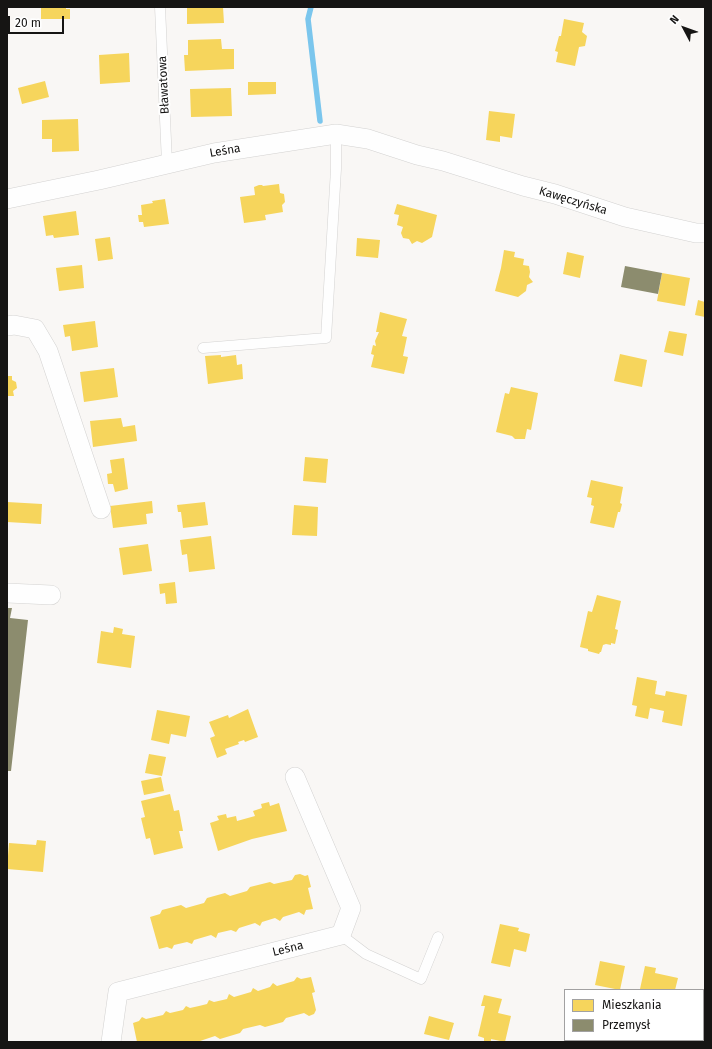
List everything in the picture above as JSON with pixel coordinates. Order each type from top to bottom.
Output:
[{"type":"street","name":"Leśna","points":[[7,199],[100,180],[214,153],[336,134],[368,139],[417,155],[444,161]]},
{"type":"street","name":"Kawęczyńska","points":[[444,161],[625,217],[696,233],[705,233]]},
{"type":"street","points":[[7,326],[14,325],[35,329],[48,351],[101,509]]},
{"type":"street","points":[[7,593],[51,595]]},
{"type":"street","points":[[295,777],[351,908],[341,935]]},
{"type":"street","name":"Leśna","points":[[111,1042],[118,992],[341,935]]},
{"type":"lane","name":"Bławatowa","points":[[160,7],[167,164]]},
{"type":"lane","points":[[203,348],[326,338],[336,169],[336,134]]},
{"type":"lane","points":[[341,935],[366,954],[421,980],[438,937]]},
{"type":"building: Mieszkania","points":[[41,7],[66,7],[66,9],[70,9],[70,19],[41,19]]},
{"type":"building: Mieszkania","points":[[187,7],[223,7],[224,23],[187,24]]},
{"type":"building: Mieszkania","points":[[564,19],[584,23],[582,32],[587,36],[585,46],[579,47],[575,66],[556,62],[558,52],[555,51],[559,36],[561,36]]},
{"type":"building: Mieszkania","points":[[221,39],[222,49],[234,49],[234,69],[185,71],[184,55],[188,55],[188,40]]},
{"type":"building: Mieszkania","points":[[129,53],[130,82],[100,84],[99,55]]},
{"type":"building: Mieszkania","points":[[45,81],[49,97],[22,104],[18,88]]},
{"type":"building: Mieszkania","points":[[248,82],[276,82],[276,94],[248,95]]},
{"type":"building: Mieszkania","points":[[231,88],[232,116],[191,117],[190,89]]},
{"type":"building: Mieszkania","points":[[489,111],[515,114],[512,138],[500,136],[500,142],[486,140]]},
{"type":"building: Mieszkania","points":[[78,119],[79,151],[52,152],[52,139],[42,139],[42,120]]},
{"type":"building: Mieszkania","points":[[279,184],[280,193],[284,194],[285,202],[282,205],[283,212],[265,215],[266,220],[244,223],[240,197],[255,195],[254,187],[259,185]]},
{"type":"building: Mieszkania","points":[[165,199],[169,224],[144,227],[143,222],[139,222],[138,215],[142,215],[141,205],[153,203],[152,201]]},
{"type":"building: Mieszkania","points":[[397,204],[437,215],[432,237],[422,243],[417,241],[412,244],[409,239],[403,238],[401,233],[403,227],[397,225],[399,215],[394,214]]},
{"type":"building: Mieszkania","points":[[76,211],[79,235],[54,238],[53,235],[46,236],[43,216]]},
{"type":"building: Mieszkania","points":[[110,237],[113,259],[98,261],[95,239]]},
{"type":"building: Mieszkania","points":[[357,238],[380,240],[378,258],[356,256]]},
{"type":"building: Mieszkania","points":[[504,250],[515,252],[514,257],[524,259],[523,265],[529,266],[529,277],[533,282],[527,285],[526,291],[518,297],[495,291]]},
{"type":"building: Mieszkania","points":[[567,252],[584,256],[580,278],[563,274]]},
{"type":"building: Mieszkania","points":[[82,265],[84,288],[59,291],[56,268]]},
{"type":"building: Mieszkania","points":[[662,273],[690,278],[685,306],[657,301]]},
{"type":"building: Mieszkania","points":[[698,300],[705,302],[705,317],[695,315]]},
{"type":"building: Mieszkania","points":[[380,312],[407,319],[402,336],[407,337],[403,356],[408,357],[404,374],[371,367],[374,355],[371,354],[373,345],[376,346],[375,341],[379,332],[376,332]]},
{"type":"building: Mieszkania","points":[[95,321],[98,347],[72,351],[70,336],[65,337],[63,325]]},
{"type":"building: Mieszkania","points":[[669,331],[687,334],[683,356],[664,352]]},
{"type":"building: Mieszkania","points":[[620,354],[647,360],[642,387],[614,381]]},
{"type":"building: Mieszkania","points":[[221,355],[221,357],[236,355],[237,365],[242,364],[243,379],[208,384],[205,356]]},
{"type":"building: Mieszkania","points":[[114,368],[118,397],[84,402],[80,372]]},
{"type":"building: Mieszkania","points":[[7,376],[12,376],[12,380],[16,382],[17,388],[13,391],[14,396],[7,396]]},
{"type":"building: Mieszkania","points":[[511,387],[538,393],[531,430],[527,429],[525,439],[515,439],[512,436],[496,432],[505,393],[509,394]]},
{"type":"building: Mieszkania","points":[[121,418],[123,427],[135,425],[137,441],[93,447],[90,421]]},
{"type":"building: Mieszkania","points":[[305,457],[328,459],[326,483],[303,481]]},
{"type":"building: Mieszkania","points":[[124,458],[128,489],[115,492],[113,484],[108,484],[107,474],[112,473],[110,460]]},
{"type":"building: Mieszkania","points":[[591,480],[623,487],[620,503],[622,504],[620,512],[618,512],[614,528],[590,523],[594,506],[591,505],[592,498],[587,497]]},
{"type":"building: Mieszkania","points":[[152,501],[153,513],[146,514],[147,524],[113,528],[110,506]]},
{"type":"building: Mieszkania","points":[[7,502],[42,504],[41,524],[7,522]]},
{"type":"building: Mieszkania","points":[[205,502],[208,525],[183,528],[181,512],[178,512],[177,505]]},
{"type":"building: Mieszkania","points":[[294,505],[318,507],[317,536],[292,535]]},
{"type":"building: Mieszkania","points":[[211,536],[215,569],[189,572],[187,554],[182,555],[180,540]]},
{"type":"building: Mieszkania","points":[[148,544],[152,571],[123,575],[119,548]]},
{"type":"building: Mieszkania","points":[[175,582],[177,603],[166,604],[165,593],[160,594],[159,584]]},
{"type":"building: Mieszkania","points":[[597,595],[621,601],[615,629],[618,630],[615,644],[611,643],[611,645],[603,645],[599,654],[580,647],[588,611],[592,612]]},
{"type":"building: Mieszkania","points":[[114,627],[123,629],[122,634],[135,636],[131,668],[97,663],[101,631],[113,633]]},
{"type":"building: Mieszkania","points":[[637,677],[657,681],[655,694],[665,696],[666,691],[687,695],[682,726],[662,722],[664,711],[650,708],[648,719],[635,716],[637,706],[632,705]]},
{"type":"building: Mieszkania","points":[[248,709],[258,737],[245,742],[244,740],[238,742],[239,744],[225,749],[227,754],[217,758],[210,738],[215,736],[209,722],[228,715],[229,718]]},
{"type":"building: Mieszkania","points":[[157,710],[190,716],[186,737],[171,734],[169,744],[151,740]]},
{"type":"building: Mieszkania","points":[[149,754],[166,757],[162,776],[145,773]]},
{"type":"building: Mieszkania","points":[[161,777],[164,791],[144,795],[141,781]]},
{"type":"building: Mieszkania","points":[[170,794],[174,811],[179,810],[183,831],[179,831],[183,848],[154,855],[150,838],[146,839],[141,818],[145,817],[141,801]]},
{"type":"building: Mieszkania","points":[[269,802],[270,806],[279,803],[287,831],[252,839],[218,851],[210,823],[219,820],[217,816],[226,814],[227,818],[236,816],[237,821],[255,816],[253,811],[262,808],[261,804]]},
{"type":"building: Mieszkania","points":[[37,840],[46,841],[43,872],[7,869],[9,843],[36,845]]},
{"type":"building: Mieszkania","points":[[300,874],[305,876],[308,875],[311,887],[308,888],[313,909],[306,910],[304,915],[299,912],[283,917],[280,921],[275,918],[262,922],[260,926],[255,923],[239,928],[236,932],[231,930],[218,933],[216,938],[211,935],[194,940],[192,944],[187,942],[174,945],[172,949],[167,947],[159,949],[150,917],[160,914],[162,910],[181,905],[186,908],[204,903],[207,898],[225,893],[230,896],[247,891],[250,887],[270,882],[274,884],[292,880],[295,875]]},
{"type":"building: Mieszkania","points":[[500,924],[519,928],[518,931],[530,934],[526,952],[514,949],[510,967],[491,963]]},
{"type":"building: Mieszkania","points":[[600,961],[625,966],[620,989],[595,985]]},
{"type":"building: Mieszkania","points":[[645,966],[656,968],[655,973],[678,978],[675,989],[640,989]]},
{"type":"building: Mieszkania","points":[[297,977],[301,979],[311,977],[315,992],[312,993],[316,1010],[314,1014],[309,1016],[304,1013],[286,1018],[283,1022],[265,1027],[260,1025],[243,1029],[240,1033],[220,1039],[215,1036],[197,1042],[137,1042],[133,1023],[139,1021],[142,1017],[146,1019],[163,1015],[166,1011],[170,1013],[183,1010],[186,1006],[190,1008],[207,1004],[209,1000],[214,1002],[227,999],[229,994],[234,997],[251,992],[253,988],[258,991],[270,987],[273,983],[277,986],[294,981]]},
{"type":"building: Mieszkania","points":[[484,995],[502,999],[498,1013],[511,1016],[505,1042],[491,1039],[491,1042],[488,1042],[484,1041],[484,1038],[478,1036],[485,1006],[481,1006]]},
{"type":"building: Mieszkania","points":[[429,1016],[454,1023],[449,1040],[424,1034]]},
{"type":"building: Mieszkania","points":[[638,1041],[670,1041],[670,1042]]},
{"type":"building: Przemysł","points":[[625,266],[662,273],[658,294],[621,287]]},
{"type":"building: Przemysł","points":[[7,608],[12,608],[10,618],[28,620],[11,771],[7,771]]},
{"type":"waterway","points":[[311,7],[308,19],[320,121]]}]
